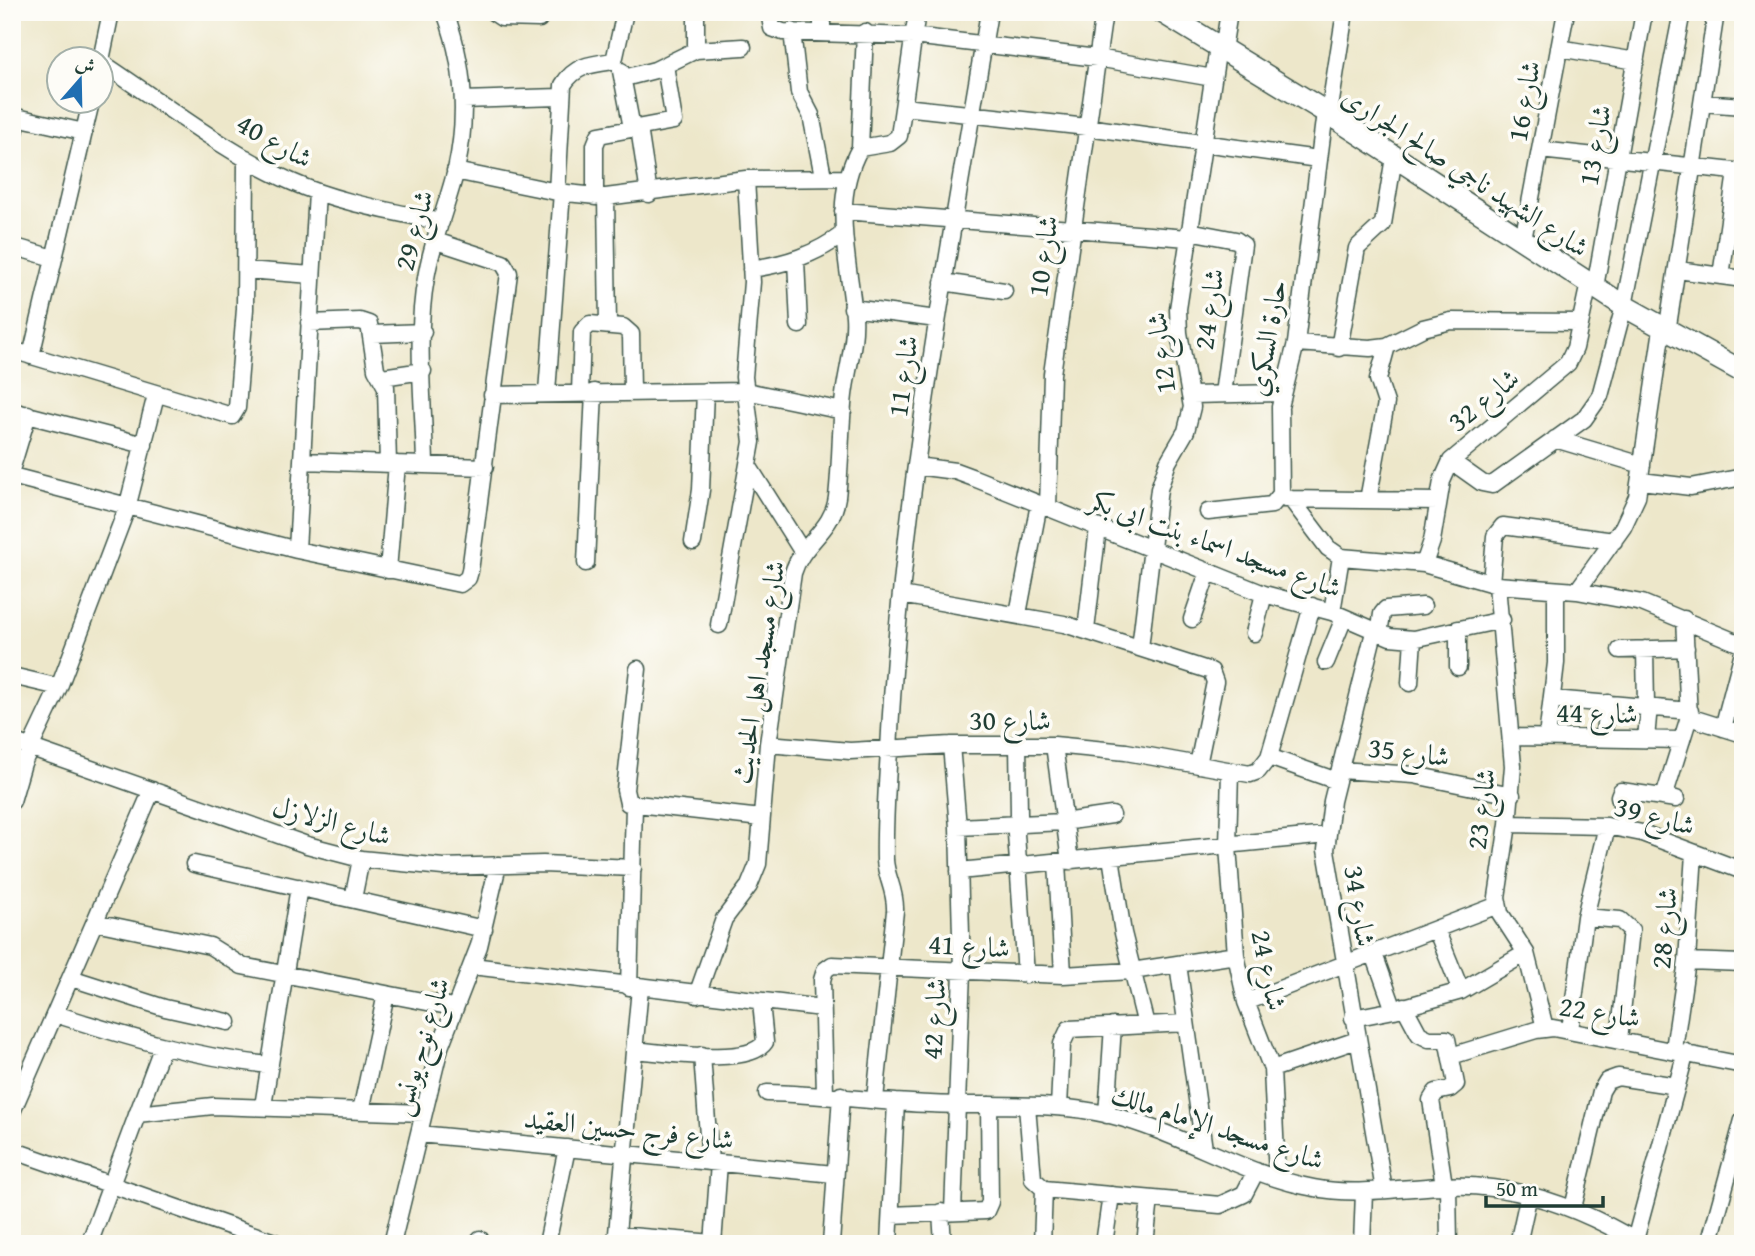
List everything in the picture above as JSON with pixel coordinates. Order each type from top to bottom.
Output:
[{"type":"street","points":[[104,46],[111,12]]},
{"type":"street","name":"شارع 29","points":[[425,465],[423,332],[426,279],[456,170],[463,100],[458,56],[445,12]]},
{"type":"street","points":[[493,12],[502,18],[539,19]]},
{"type":"street","points":[[625,12],[614,61],[624,78],[649,194]]},
{"type":"street","points":[[696,12],[696,50]]},
{"type":"street","points":[[769,12],[772,28],[792,31],[913,36],[1097,58],[1213,78]]},
{"type":"street","points":[[822,12],[822,32]]},
{"type":"street","points":[[860,148],[896,140],[901,130],[917,12]]},
{"type":"street","name":"شارع 11","points":[[875,1099],[896,902],[885,860],[889,751],[901,595],[937,319],[989,12]]},
{"type":"street","name":"شارع 10","points":[[1018,614],[1044,506],[1052,374],[1104,12]]},
{"type":"street","name":"شارع الشهيد ناجي صالح الجرارى","points":[[1162,12],[1327,113],[1624,306],[1743,372]]},
{"type":"street","name":"شارع 12","points":[[1140,648],[1159,489],[1190,419],[1192,395],[1177,321],[1202,143],[1213,78],[1229,12]]},
{"type":"street","name":"حارة السكري","points":[[1285,499],[1278,422],[1296,343],[1318,159],[1345,12]]},
{"type":"street","name":"شارع 16","points":[[1523,240],[1566,12]]},
{"type":"street","name":"شارع 13","points":[[1592,285],[1644,12]]},
{"type":"street","points":[[1451,461],[1488,485],[1584,419],[1600,396],[1624,306],[1682,12]]},
{"type":"street","points":[[1577,591],[1614,541],[1631,512],[1641,473],[1678,270],[1716,12]]},
{"type":"street","points":[[792,31],[799,92],[811,115],[823,176]]},
{"type":"street","name":"شارع مسجد اهل الحديث","points":[[697,995],[724,919],[754,876],[760,854],[768,744],[793,573],[802,551],[827,527],[833,515],[853,327],[843,211],[848,178],[860,148],[864,33]]},
{"type":"street","points":[[624,78],[665,65],[696,50],[743,47]]},
{"type":"street","points":[[1559,48],[1636,61]]},
{"type":"street","points":[[548,392],[563,85],[575,70],[614,61]]},
{"type":"street","points":[[608,324],[596,139],[605,131],[674,121],[665,65]]},
{"type":"street","name":"شارع 40","points":[[116,71],[246,158],[317,192],[441,222]]},
{"type":"street","points":[[463,100],[561,97]]},
{"type":"street","points":[[1702,103],[1743,106]]},
{"type":"street","points":[[904,107],[1087,127],[1318,159]]},
{"type":"street","points":[[31,356],[88,116]]},
{"type":"street","points":[[12,142],[15,117],[84,132]]},
{"type":"street","points":[[1540,150],[1739,172],[1721,276]]},
{"type":"street","points":[[1339,348],[1357,248],[1383,224],[1394,157]]},
{"type":"street","points":[[12,350],[227,416],[235,414],[244,329],[246,158]]},
{"type":"street","points":[[456,170],[559,192],[601,197],[649,194],[746,179],[823,176],[848,178]]},
{"type":"street","points":[[719,625],[749,467],[752,427],[744,377],[752,297],[746,179]]},
{"type":"street","points":[[297,550],[317,192]]},
{"type":"street","points":[[843,211],[1073,229],[1188,234]]},
{"type":"street","points":[[751,269],[796,260],[827,246],[843,233]]},
{"type":"street","name":"شارع 24","points":[[1188,234],[1237,240],[1242,245],[1223,394]]},
{"type":"street","points":[[12,476],[127,508],[452,585],[468,578],[485,467],[509,269],[503,263],[436,241]]},
{"type":"street","points":[[12,246],[53,258]]},
{"type":"street","points":[[796,260],[799,325]]},
{"type":"street","points":[[246,270],[312,275]]},
{"type":"street","points":[[1678,270],[1743,279]]},
{"type":"street","points":[[943,282],[1004,291]]},
{"type":"street","name":"شارع 32","points":[[1424,565],[1442,481],[1451,461],[1568,363],[1576,348],[1580,322],[1592,285]]},
{"type":"street","points":[[852,307],[937,319]]},
{"type":"street","points":[[1296,343],[1339,348],[1387,346],[1423,328],[1451,321],[1580,322]]},
{"type":"street","points":[[309,323],[365,322],[372,334],[376,369],[386,387],[393,464],[388,570]]},
{"type":"street","points":[[586,563],[587,392],[582,332],[590,324],[623,327],[631,334],[632,391]]},
{"type":"street","points":[[372,334],[423,332]]},
{"type":"street","points":[[1368,500],[1386,403],[1378,379],[1387,346]]},
{"type":"street","points":[[382,377],[423,371]]},
{"type":"street","points":[[693,542],[701,490],[705,391]]},
{"type":"street","points":[[492,395],[548,392],[746,391],[843,411]]},
{"type":"street","points":[[1192,395],[1283,393]]},
{"type":"street","points":[[12,801],[30,747],[59,687],[127,508],[156,394]]},
{"type":"street","points":[[12,467],[20,412],[144,445]]},
{"type":"street","points":[[1555,439],[1641,473],[1691,487],[1743,477]]},
{"type":"street","points":[[302,461],[485,467]]},
{"type":"street","name":"شارع مسجد اسماء بنت ابى بكر","points":[[916,466],[955,471],[1264,594],[1338,615],[1376,633],[1413,639],[1502,620]]},
{"type":"street","points":[[749,467],[802,551]]},
{"type":"street","points":[[1285,499],[1328,548],[1340,557],[1424,565],[1494,584],[1577,591],[1642,603],[1684,618],[1743,645]]},
{"type":"street","points":[[1208,512],[1272,505],[1285,499],[1438,501]]},
{"type":"street","name":"شارع 23","points":[[1498,905],[1497,880],[1512,795],[1512,737],[1502,620],[1494,584],[1494,536],[1503,526],[1614,541]]},
{"type":"street","points":[[1086,630],[1098,528]]},
{"type":"street","points":[[1326,662],[1338,615],[1340,557]]},
{"type":"street","points":[[1192,619],[1208,572]]},
{"type":"street","points":[[1547,737],[1553,699],[1556,590]]},
{"type":"street","points":[[1254,633],[1264,594]]},
{"type":"street","points":[[901,595],[1018,614],[1086,630],[1208,669],[1214,674],[1215,681],[1198,765]]},
{"type":"street","points":[[1269,758],[1312,606]]},
{"type":"street","name":"شارع 34","points":[[1384,1191],[1327,868],[1327,835],[1338,775],[1382,614],[1387,609],[1423,606]]},
{"type":"street","points":[[1627,830],[1619,796],[1621,791],[1670,798],[1690,714],[1684,618]]},
{"type":"street","points":[[1458,629],[1458,667]]},
{"type":"street","points":[[1410,683],[1413,639]]},
{"type":"street","points":[[1620,650],[1686,648]]},
{"type":"street","points":[[1645,649],[1648,706],[1646,739]]},
{"type":"street","points":[[1723,728],[1743,652]]},
{"type":"street","points":[[638,669],[625,798],[635,806],[761,818]]},
{"type":"street","points":[[12,676],[59,687]]},
{"type":"street","points":[[1553,699],[1648,706],[1690,714],[1743,734]]},
{"type":"street","points":[[1603,737],[1608,703]]},
{"type":"street","name":"شارع 44","points":[[1512,737],[1682,740]]},
{"type":"street","name":"شارع الزلازل","points":[[12,741],[307,845],[360,859],[415,866],[633,868]]},
{"type":"street","points":[[1018,743],[1018,866],[1026,975]]},
{"type":"street","name":"شارع 30","points":[[768,744],[889,751],[951,745],[1054,745],[1126,752],[1250,774],[1258,771],[1269,758]]},
{"type":"street","name":"شارع 42","points":[[943,1244],[955,1105],[962,971],[958,827],[951,745]]},
{"type":"street","points":[[1054,745],[1063,822],[1063,975]]},
{"type":"street","name":"شارع 35","points":[[1269,758],[1338,775],[1414,775],[1512,795]]},
{"type":"street","name":"شارع 24","points":[[1230,771],[1228,846],[1236,955],[1246,1002],[1272,1069],[1277,1178]]},
{"type":"street","points":[[12,1111],[152,790]]},
{"type":"street","points":[[635,806],[634,1050],[617,1239],[713,1244],[714,1163],[702,1055]]},
{"type":"street","points":[[958,827],[1063,822],[1112,815]]},
{"type":"street","name":"شارع 39","points":[[1508,824],[1607,826],[1627,830],[1743,871]]},
{"type":"street","points":[[1570,1030],[1585,917],[1607,826]]},
{"type":"street","points":[[959,872],[1327,835]]},
{"type":"street","name":"شارع 28","points":[[1637,1243],[1677,1086],[1694,853]]},
{"type":"street","points":[[1111,857],[1132,971],[1146,1025]]},
{"type":"street","points":[[353,899],[360,859]]},
{"type":"street","points":[[194,864],[484,929]]},
{"type":"street","name":"شارع نوح يونس","points":[[392,1244],[453,1007],[472,966],[484,929],[498,865]]},
{"type":"street","points":[[263,1107],[299,887]]},
{"type":"street","points":[[1246,1002],[1498,905],[1526,953],[1545,1028]]},
{"type":"street","points":[[1585,917],[1620,920],[1626,922],[1631,930],[1619,1040]]},
{"type":"street","points":[[95,922],[211,946],[242,966],[453,1007]]},
{"type":"street","points":[[1436,929],[1461,991]]},
{"type":"street","points":[[1353,1018],[1461,991],[1526,953]]},
{"type":"street","points":[[1374,954],[1399,1008],[1419,1034],[1429,1039],[1447,1039],[1456,1084],[1450,1089],[1436,1092],[1431,1100],[1446,1185],[1449,1244]]},
{"type":"street","name":"شارع 41","points":[[831,1244],[833,1095],[822,1009],[822,980],[829,967],[1063,975],[1132,971],[1236,955]]},
{"type":"street","points":[[1687,961],[1743,963]]},
{"type":"street","points":[[1178,964],[1204,1149]]},
{"type":"street","points":[[472,966],[822,1009]]},
{"type":"street","points":[[71,978],[165,1008],[228,1022]]},
{"type":"street","points":[[361,1111],[386,994]]},
{"type":"street","points":[[634,1050],[739,1055],[763,1046],[765,1038],[761,1002]]},
{"type":"street","points":[[55,1014],[162,1048],[215,1059],[270,1066]]},
{"type":"street","points":[[1059,1107],[1062,1044],[1065,1033],[1075,1027],[1186,1023]]},
{"type":"street","points":[[1107,1115],[1113,1026]]},
{"type":"street","name":"شارع 22","points":[[1451,1056],[1545,1028],[1570,1030],[1743,1065]]},
{"type":"street","points":[[1272,1069],[1357,1040]]},
{"type":"street","points":[[89,1244],[162,1048]]},
{"type":"street","points":[[1573,1208],[1601,1091],[1607,1080],[1618,1077],[1677,1086]]},
{"type":"street","name":"شارع مسجد الإمام مالك","points":[[767,1093],[833,1095],[955,1105],[1059,1107],[1107,1115],[1204,1149],[1256,1171],[1313,1188],[1364,1192],[1446,1185],[1489,1187],[1529,1194],[1573,1208],[1637,1243]]},
{"type":"street","points":[[889,1244],[896,1102]]},
{"type":"street","points":[[891,1215],[947,1212],[981,1214],[989,1206],[989,1105]]},
{"type":"street","points":[[137,1114],[192,1106],[424,1113]]},
{"type":"street","points":[[1027,1106],[1033,1179],[1045,1189],[1210,1205],[1229,1203],[1244,1194],[1256,1171]]},
{"type":"street","points":[[1709,1244],[1743,1120]]},
{"type":"street","name":"شارع فرج حسين العقيد","points":[[419,1134],[834,1174]]},
{"type":"street","points":[[547,1244],[567,1148]]},
{"type":"street","points":[[12,1150],[280,1244]]},
{"type":"street","points":[[1042,1244],[1045,1189]]},
{"type":"street","points":[[1362,1244],[1364,1192]]},
{"type":"street","points":[[1518,1244],[1529,1194]]},
{"type":"street","points":[[1104,1244],[1111,1195]]},
{"type":"street","points":[[1145,1244],[1150,1199]]}]
